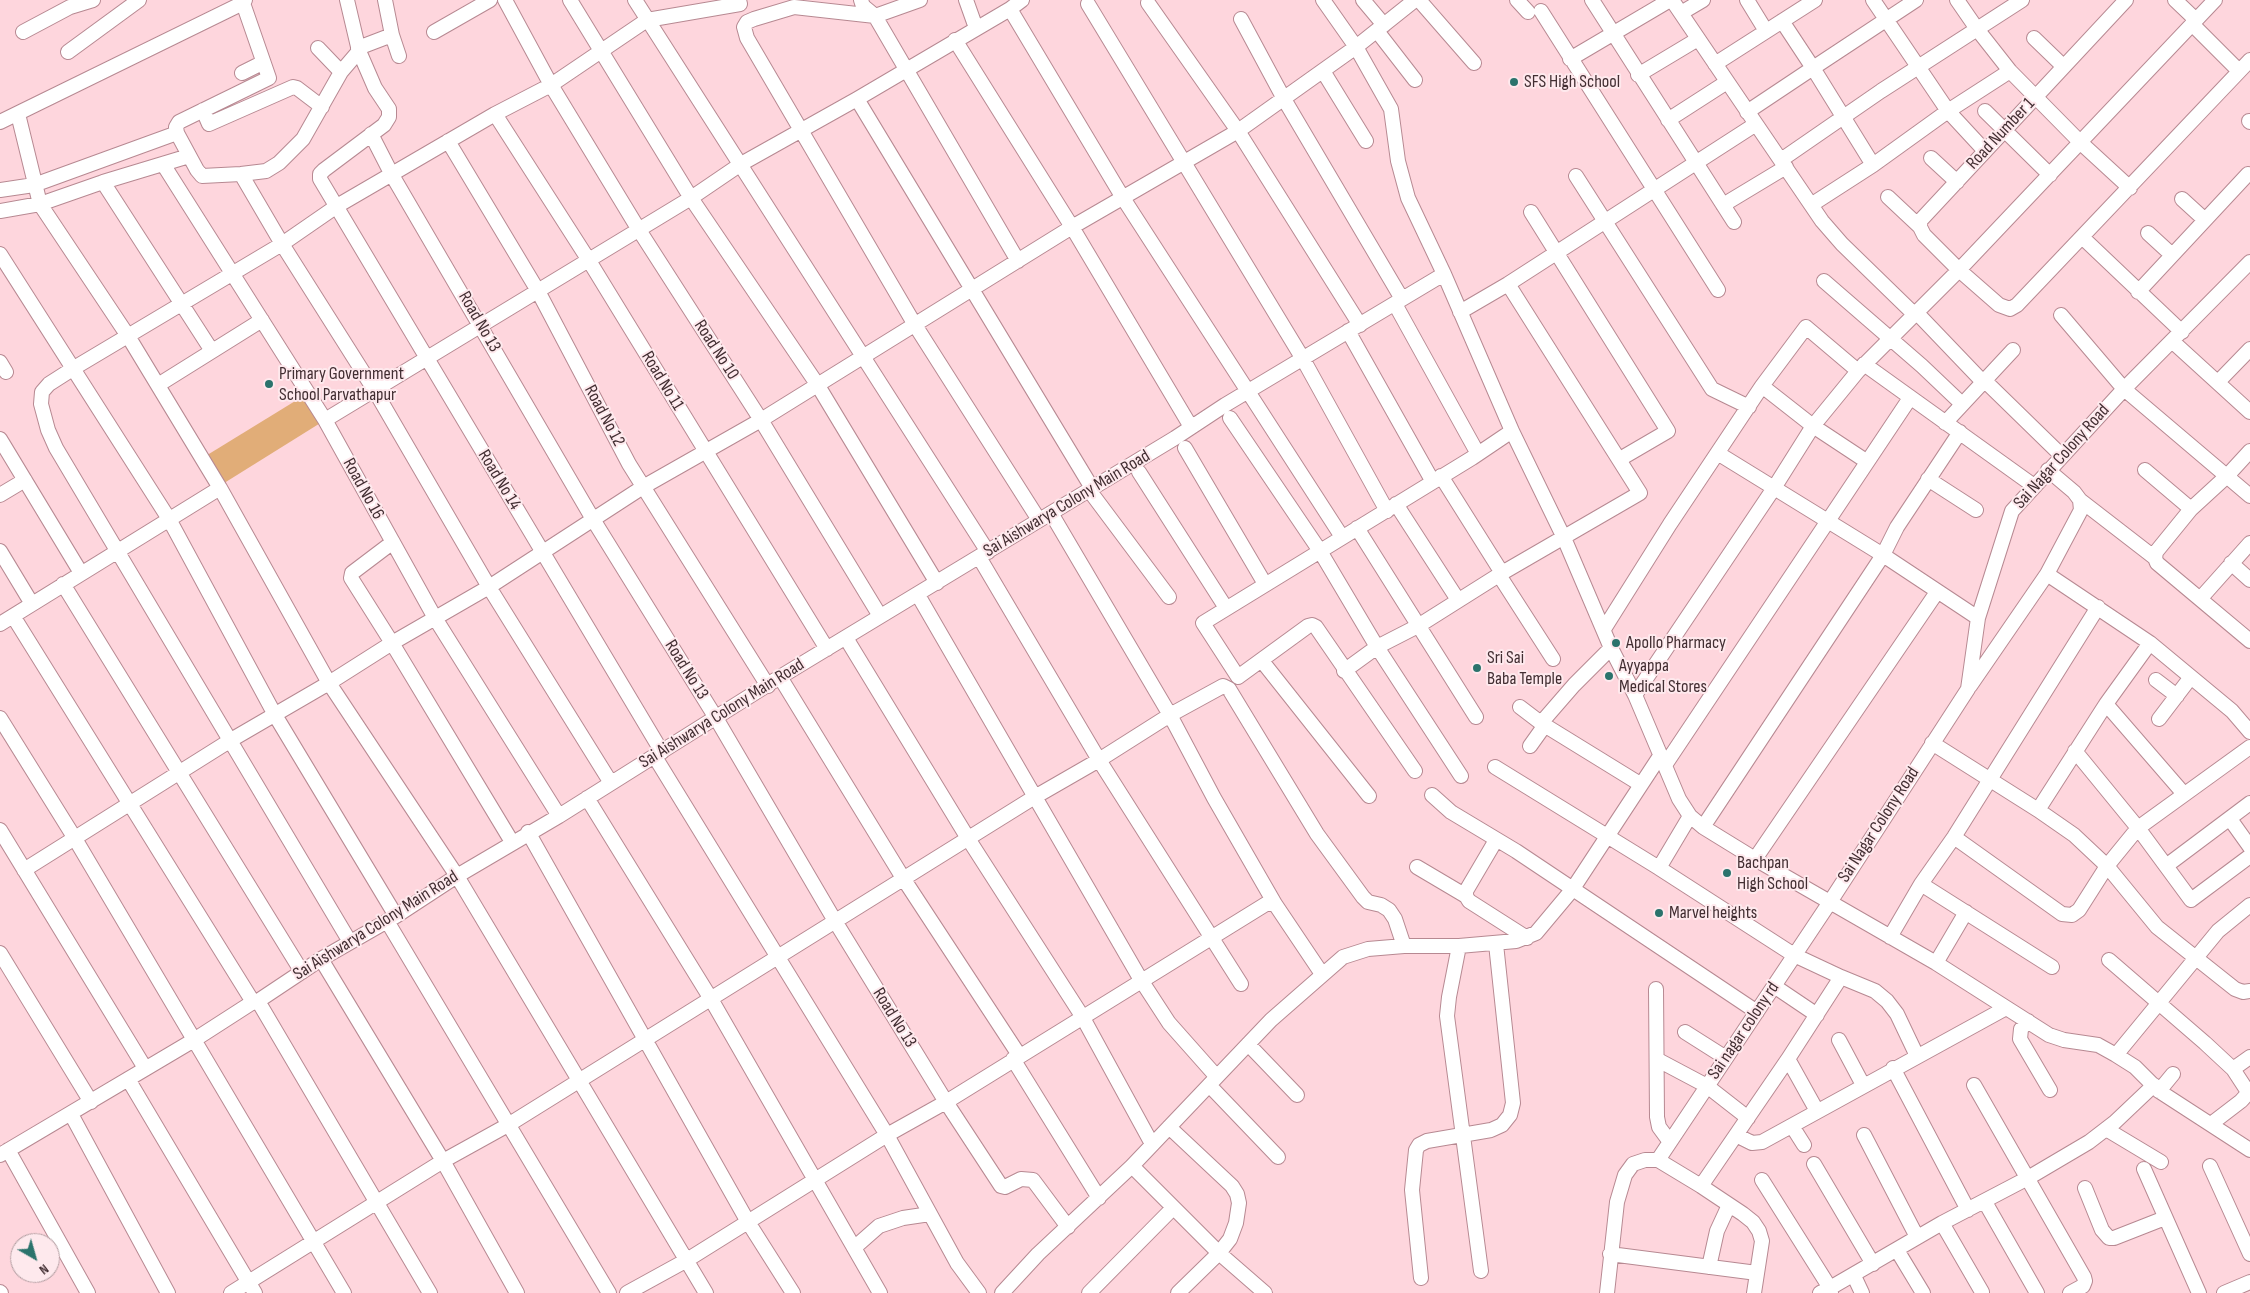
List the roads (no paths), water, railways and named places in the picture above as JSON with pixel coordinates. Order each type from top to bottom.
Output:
[{"type":"street","points":[[23,32],[70,7],[93,0]]},
{"type":"street","points":[[68,52],[139,0]]},
{"type":"street","points":[[347,0],[359,49],[375,88],[389,109],[389,118],[384,125],[371,134]]},
{"type":"street","points":[[385,0],[392,35],[399,56]]},
{"type":"street","points":[[434,32],[490,0]]},
{"type":"street","name":"Road No 10","points":[[505,0],[551,85],[639,230],[761,420],[880,616]]},
{"type":"street","points":[[570,0],[691,198],[817,384],[937,583]]},
{"type":"street","points":[[635,0],[742,164],[863,358],[983,555],[1099,760],[1242,984]]},
{"type":"street","points":[[643,0],[647,20]]},
{"type":"street","points":[[350,942],[56,448],[48,430],[41,404],[42,392],[49,384],[74,368],[234,274],[337,206],[495,114],[551,85],[647,20],[690,6],[740,4],[739,0]]},
{"type":"street","points":[[861,0],[863,6],[875,16],[1018,261]]},
{"type":"street","points":[[920,0],[875,16],[817,4],[754,19],[746,22],[744,27],[747,38],[915,325],[1045,517],[1170,715],[1214,798],[1275,904],[1322,974]]},
{"type":"street","points":[[966,0],[976,28]]},
{"type":"street","points":[[324,420],[482,326],[588,259],[639,230],[742,164],[858,99],[1010,9],[1022,0]]},
{"type":"street","points":[[1323,0],[1356,47],[1391,109],[1398,161],[1408,198],[1444,274],[1512,431],[1564,538],[1611,648],[1635,695],[1679,799],[1690,816],[1703,827],[1755,859],[1936,963],[2049,1035],[2064,1040],[2098,1045],[2116,1055],[2135,1067],[2157,1088],[2250,1150]]},
{"type":"street","points":[[1364,0],[1380,28],[1415,80]]},
{"type":"street","points":[[24,870],[178,772],[489,587],[643,487],[761,420],[1072,227],[1238,131],[1356,47],[1414,0]]},
{"type":"street","points":[[1419,0],[1474,63]]},
{"type":"street","points":[[1517,0],[1535,12],[1570,59],[1718,290]]},
{"type":"street","points":[[1592,0],[1638,75],[1734,222]]},
{"type":"street","points":[[1570,59],[1671,0],[1811,205],[1842,244],[2062,456]]},
{"type":"street","points":[[1681,14],[1703,0]]},
{"type":"street","points":[[1747,0],[1766,30]]},
{"type":"street","points":[[1715,64],[1815,0]]},
{"type":"street","points":[[1873,0],[1948,111],[1985,151]]},
{"type":"street","points":[[1747,112],[1916,0]]},
{"type":"street","points":[[1957,0],[2010,72],[2081,143],[2130,188]]},
{"type":"street","points":[[1722,206],[1783,164],[1842,118],[1918,66],[2022,0]]},
{"type":"street","name":"Road Number 1","points":[[1920,227],[1920,220],[2126,0]]},
{"type":"street","points":[[2175,0],[2239,71]]},
{"type":"street","points":[[1635,695],[1774,488],[1813,426],[1861,368],[1959,270],[2215,0]]},
{"type":"street","points":[[0,122],[244,2],[262,62],[269,78],[179,122],[176,127],[177,133],[189,156],[202,176],[266,171],[279,163],[303,139],[341,72],[359,49],[392,35]]},
{"type":"street","points":[[1148,3],[1238,131],[1354,328],[1437,479],[1553,659]]},
{"type":"street","points":[[1088,4],[1391,508],[1458,600]]},
{"type":"street","points":[[1010,9],[1123,198],[1342,537]]},
{"type":"street","points":[[1241,19],[1398,302],[1478,454]]},
{"type":"street","points":[[1782,21],[1873,165]]},
{"type":"street","points":[[2034,38],[2063,66]]},
{"type":"street","points":[[1638,75],[1698,39]]},
{"type":"street","points":[[955,40],[1072,227],[1191,427]]},
{"type":"street","points":[[318,48],[341,72]]},
{"type":"street","points":[[1888,197],[1920,227],[1959,270],[2000,305],[2010,308],[2017,305],[2250,60]]},
{"type":"street","points":[[242,73],[262,62]]},
{"type":"street","points":[[1323,71],[1366,141]]},
{"type":"street","points":[[1811,205],[1873,165],[1948,111],[2010,72]]},
{"type":"street","points":[[1668,120],[1727,82]]},
{"type":"street","points":[[203,110],[209,124],[293,87],[322,107]]},
{"type":"street","points":[[858,99],[1091,489],[1169,597]]},
{"type":"street","points":[[1985,111],[2050,175]]},
{"type":"street","points":[[18,114],[40,204],[128,336],[158,385],[220,488],[329,683],[457,876],[706,1293]]},
{"type":"street","name":"Road No 11","points":[[495,114],[588,259],[827,649]]},
{"type":"street","points":[[1460,312],[1508,284],[1756,124]]},
{"type":"street","points":[[0,190],[34,185],[177,133]]},
{"type":"street","name":"Road No 13","points":[[371,134],[392,175],[594,520],[716,718],[835,921],[946,1102],[1001,1186],[1005,1187],[1021,1179],[1033,1180],[1068,1227]]},
{"type":"street","name":"Road No 14","points":[[371,134],[320,174],[320,179],[542,553],[658,754],[886,1135],[958,1263],[979,1293]]},
{"type":"street","name":"Road No 12","points":[[448,141],[538,291],[643,487],[768,686]]},
{"type":"street","points":[[0,211],[40,204],[103,182],[189,156]]},
{"type":"street","points":[[1932,158],[1957,182]]},
{"type":"street","name":"Road No 16","points":[[163,164],[234,274],[324,420],[435,618],[559,816]]},
{"type":"street","points":[[241,174],[282,244],[375,391],[489,587],[611,783]]},
{"type":"street","points":[[2138,292],[2248,174]]},
{"type":"street","points":[[1576,176],[1712,389],[1749,407]]},
{"type":"street","points":[[103,182],[212,351]]},
{"type":"street","points":[[2182,200],[2205,220]]},
{"type":"street","points":[[1531,212],[1668,432],[1620,459]]},
{"type":"street","points":[[2148,233],[2172,256]]},
{"type":"street","points":[[2082,237],[2138,292],[2218,382],[2250,412]]},
{"type":"street","points":[[0,254],[169,519],[275,715],[508,1125],[609,1293]]},
{"type":"street","name":"Sai Nagar Colony Road","points":[[1830,902],[1968,689],[1978,618],[2012,511],[2124,389],[2250,262]]},
{"type":"street","name":"Sai Aishwarya Colony Main Road","points":[[4,1152],[194,1040],[321,959],[392,919],[457,876],[528,832],[559,816],[780,677],[918,595],[1444,274]]},
{"type":"street","points":[[1824,281],[1962,404]]},
{"type":"street","points":[[1344,671],[1377,647],[1418,626],[1500,574],[1640,493],[1508,284]]},
{"type":"street","points":[[2061,315],[2124,389],[2250,496]]},
{"type":"street","points":[[158,385],[262,320]]},
{"type":"street","points":[[1604,629],[1670,524],[1719,454],[1762,386],[1806,327],[1861,368],[1960,432],[2034,486]]},
{"type":"street","points":[[2218,382],[2250,349]]},
{"type":"street","points":[[1945,423],[2013,350]]},
{"type":"street","points":[[1762,386],[1813,426],[1866,461]]},
{"type":"street","points":[[1002,1293],[1132,1166],[1248,1044],[1322,974],[1344,957],[1368,949],[1404,946],[1496,944],[1527,938],[1546,922],[1572,890],[1640,784],[1662,760],[1828,522],[1866,461],[1910,398]]},
{"type":"street","points":[[1230,418],[1320,551],[1377,647],[1461,776]]},
{"type":"street","points":[[1415,771],[1344,671],[1316,627],[1312,625],[1238,677],[1203,623],[1478,454],[1512,431]]},
{"type":"street","points":[[1703,827],[1883,556],[1897,527],[1960,432]]},
{"type":"street","points":[[0,439],[81,573]]},
{"type":"street","points":[[1185,448],[1264,584]]},
{"type":"street","points":[[2155,558],[2156,552],[2191,509],[2227,476],[2250,451]]},
{"type":"street","points":[[1719,454],[1883,556],[1978,618]]},
{"type":"street","points":[[2048,470],[2074,492],[2080,500],[2155,558],[2157,563],[2250,641]]},
{"type":"street","points":[[2145,470],[2191,509]]},
{"type":"street","points":[[1139,472],[1226,608]]},
{"type":"street","points":[[1928,479],[1976,510]]},
{"type":"street","points":[[0,495],[25,480]]},
{"type":"street","points":[[0,624],[220,488]]},
{"type":"street","points":[[1968,689],[2047,574],[2080,510],[2080,500]]},
{"type":"street","points":[[1357,528],[1476,717]]},
{"type":"street","points":[[393,542],[352,573],[351,576],[512,842]]},
{"type":"street","points":[[2200,600],[2250,543]]},
{"type":"street","points":[[0,551],[32,604]]},
{"type":"street","points":[[2231,563],[2250,580]]},
{"type":"street","points":[[2047,574],[2150,643],[2232,711],[2250,732]]},
{"type":"street","points":[[63,584],[302,972]]},
{"type":"street","points":[[1755,859],[1937,592]]},
{"type":"street","points":[[918,595],[1141,980],[1169,1023],[1213,1081],[1278,1157]]},
{"type":"street","points":[[1890,937],[1921,884],[1954,837],[2098,607]]},
{"type":"street","points":[[13,616],[128,803],[255,1001],[378,1203],[430,1293]]},
{"type":"street","points":[[846,638],[969,840],[1082,1016],[1152,1144]]},
{"type":"street","points":[[2038,810],[2106,704],[2150,643]]},
{"type":"street","points":[[1530,746],[1543,724],[1574,685],[1611,648]]},
{"type":"street","points":[[1262,661],[1369,796]]},
{"type":"street","points":[[780,677],[903,878],[1016,1057],[1099,1198]]},
{"type":"street","points":[[2159,719],[2191,677]]},
{"type":"street","points":[[2156,680],[2177,696]]},
{"type":"street","points":[[231,1293],[252,1287],[312,1242],[378,1203],[443,1161],[508,1125],[1034,798],[1170,715],[1223,686],[1229,689],[1317,834],[1362,897],[1368,902],[1381,905],[1389,910],[1395,919],[1404,946]]},
{"type":"street","points":[[2106,704],[2184,794]]},
{"type":"street","points":[[1520,707],[1543,724],[1640,784]]},
{"type":"street","points":[[0,718],[74,837],[312,1242],[344,1293]]},
{"type":"street","points":[[1932,743],[2074,834],[2107,866],[2157,927],[2235,989],[2243,992],[2250,991]]},
{"type":"street","points":[[1954,837],[2062,914],[2072,915],[2079,910],[2107,866],[2138,828],[2250,747]]},
{"type":"street","points":[[2075,751],[2138,828],[2191,900],[2250,856]]},
{"type":"street","points":[[1496,767],[1794,955],[1875,991],[1887,1001],[1897,1014],[1917,1056]]},
{"type":"street","points":[[1432,795],[1451,812],[1757,1012]]},
{"type":"street","points":[[587,798],[711,999],[880,1293]]},
{"type":"street","points":[[2166,866],[2250,803]]},
{"type":"street","points":[[1658,868],[1690,816]]},
{"type":"street","points":[[2230,819],[2250,847]]},
{"type":"street","points":[[0,830],[145,1068]]},
{"type":"street","points":[[528,832],[748,1222],[793,1293]]},
{"type":"street","points":[[1466,896],[1466,891],[1496,840]]},
{"type":"street","points":[[1417,867],[1466,896],[1469,901],[1527,938]]},
{"type":"street","points":[[1921,884],[2052,967]]},
{"type":"street","name":"Sai nagar colony rd","points":[[1658,1160],[1830,902]]},
{"type":"street","points":[[627,1293],[686,1260],[886,1135],[946,1102],[1082,1016],[1266,904],[1275,904]]},
{"type":"street","points":[[2116,1055],[2160,1004],[2218,930],[2250,905]]},
{"type":"street","points":[[1936,963],[1966,912]]},
{"type":"street","points":[[1421,1278],[1412,1190],[1416,1150],[1419,1145],[1427,1140],[1492,1130],[1502,1125],[1510,1115],[1513,1103],[1496,944]]},
{"type":"street","points":[[1459,946],[1447,1016],[1481,1271]]},
{"type":"street","points":[[0,953],[90,1102]]},
{"type":"street","points":[[321,959],[443,1161],[516,1293]]},
{"type":"street","points":[[2108,960],[2233,1069],[2249,1092],[2241,1101],[2211,1124]]},
{"type":"street","points":[[1701,1186],[1788,1059],[1841,977]]},
{"type":"street","points":[[1774,986],[1817,1015]]},
{"type":"street","points":[[1656,989],[1657,1117],[1659,1127],[1670,1142]]},
{"type":"street","points":[[1736,1135],[1757,1144],[1893,1068],[2006,1008]]},
{"type":"street","points":[[2028,1021],[2021,1029],[2020,1039],[2050,1090]]},
{"type":"street","points":[[1685,1032],[1726,1058]]},
{"type":"street","points":[[1838,1040],[1863,1085]]},
{"type":"street","points":[[1248,1044],[1298,1095]]},
{"type":"street","points":[[2233,1069],[2250,1057]]},
{"type":"street","points":[[1788,1059],[1817,1111]]},
{"type":"street","points":[[1658,1060],[1707,1086],[1748,1118]]},
{"type":"street","points":[[1893,1068],[1968,1210]]},
{"type":"street","points":[[1762,1180],[1827,1291],[1918,1237],[2028,1178],[2088,1142],[2173,1074]]},
{"type":"street","points":[[128,1079],[252,1287]]},
{"type":"street","points":[[1974,1084],[2084,1277],[2083,1286],[2077,1291]]},
{"type":"street","points":[[71,1114],[168,1293]]},
{"type":"street","points":[[1792,1126],[1804,1146]]},
{"type":"street","points":[[1169,1127],[1232,1186],[1237,1194],[1239,1203],[1236,1223],[1230,1239],[1178,1293]]},
{"type":"street","points":[[2106,1129],[2161,1162]]},
{"type":"street","points":[[1864,1135],[1918,1237]]},
{"type":"street","points":[[4,1152],[88,1293]]},
{"type":"street","points":[[1607,1293],[1617,1202],[1625,1175],[1633,1164],[1645,1160],[1658,1160],[1701,1186],[1753,1222],[1759,1231],[1762,1241],[1754,1293]]},
{"type":"street","points":[[1814,1164],[1873,1264]]},
{"type":"street","points":[[1132,1166],[1219,1252],[1265,1293]]},
{"type":"street","points":[[2210,1166],[2250,1254]]},
{"type":"street","points":[[2144,1169],[2199,1293]]},
{"type":"street","points":[[2086,1188],[2102,1230],[2109,1238],[2114,1238],[2165,1218]]},
{"type":"street","points":[[1984,1202],[2037,1293]]},
{"type":"street","points":[[1709,1267],[1717,1230],[1729,1205]]},
{"type":"street","points":[[1089,1293],[1174,1208]]},
{"type":"street","points":[[854,1248],[879,1226],[904,1218],[930,1214]]},
{"type":"street","points":[[1942,1224],[1982,1292]]},
{"type":"street","points":[[1897,1250],[1923,1293]]},
{"type":"street","points":[[1610,1254],[1757,1273]]},
{"type":"street","points":[[1854,1276],[1862,1293]]},
{"type":"street","points":[[2224,1293],[2250,1282]]},
{"type":"place","name":"SFS High School","points":[[1514,82]]},
{"type":"place","name":"Primary Government School Parvathapur","points":[[269,384]]},
{"type":"place","name":"Apollo Pharmacy","points":[[1616,643]]},
{"type":"place","name":"Sri Sai Baba Temple","points":[[1477,668]]},
{"type":"place","name":"Ayyappa Medical Stores","points":[[1609,676]]},
{"type":"place","name":"Bachpan High School","points":[[1727,873]]},
{"type":"place","name":"Marvel heights","points":[[1659,913]]}]
